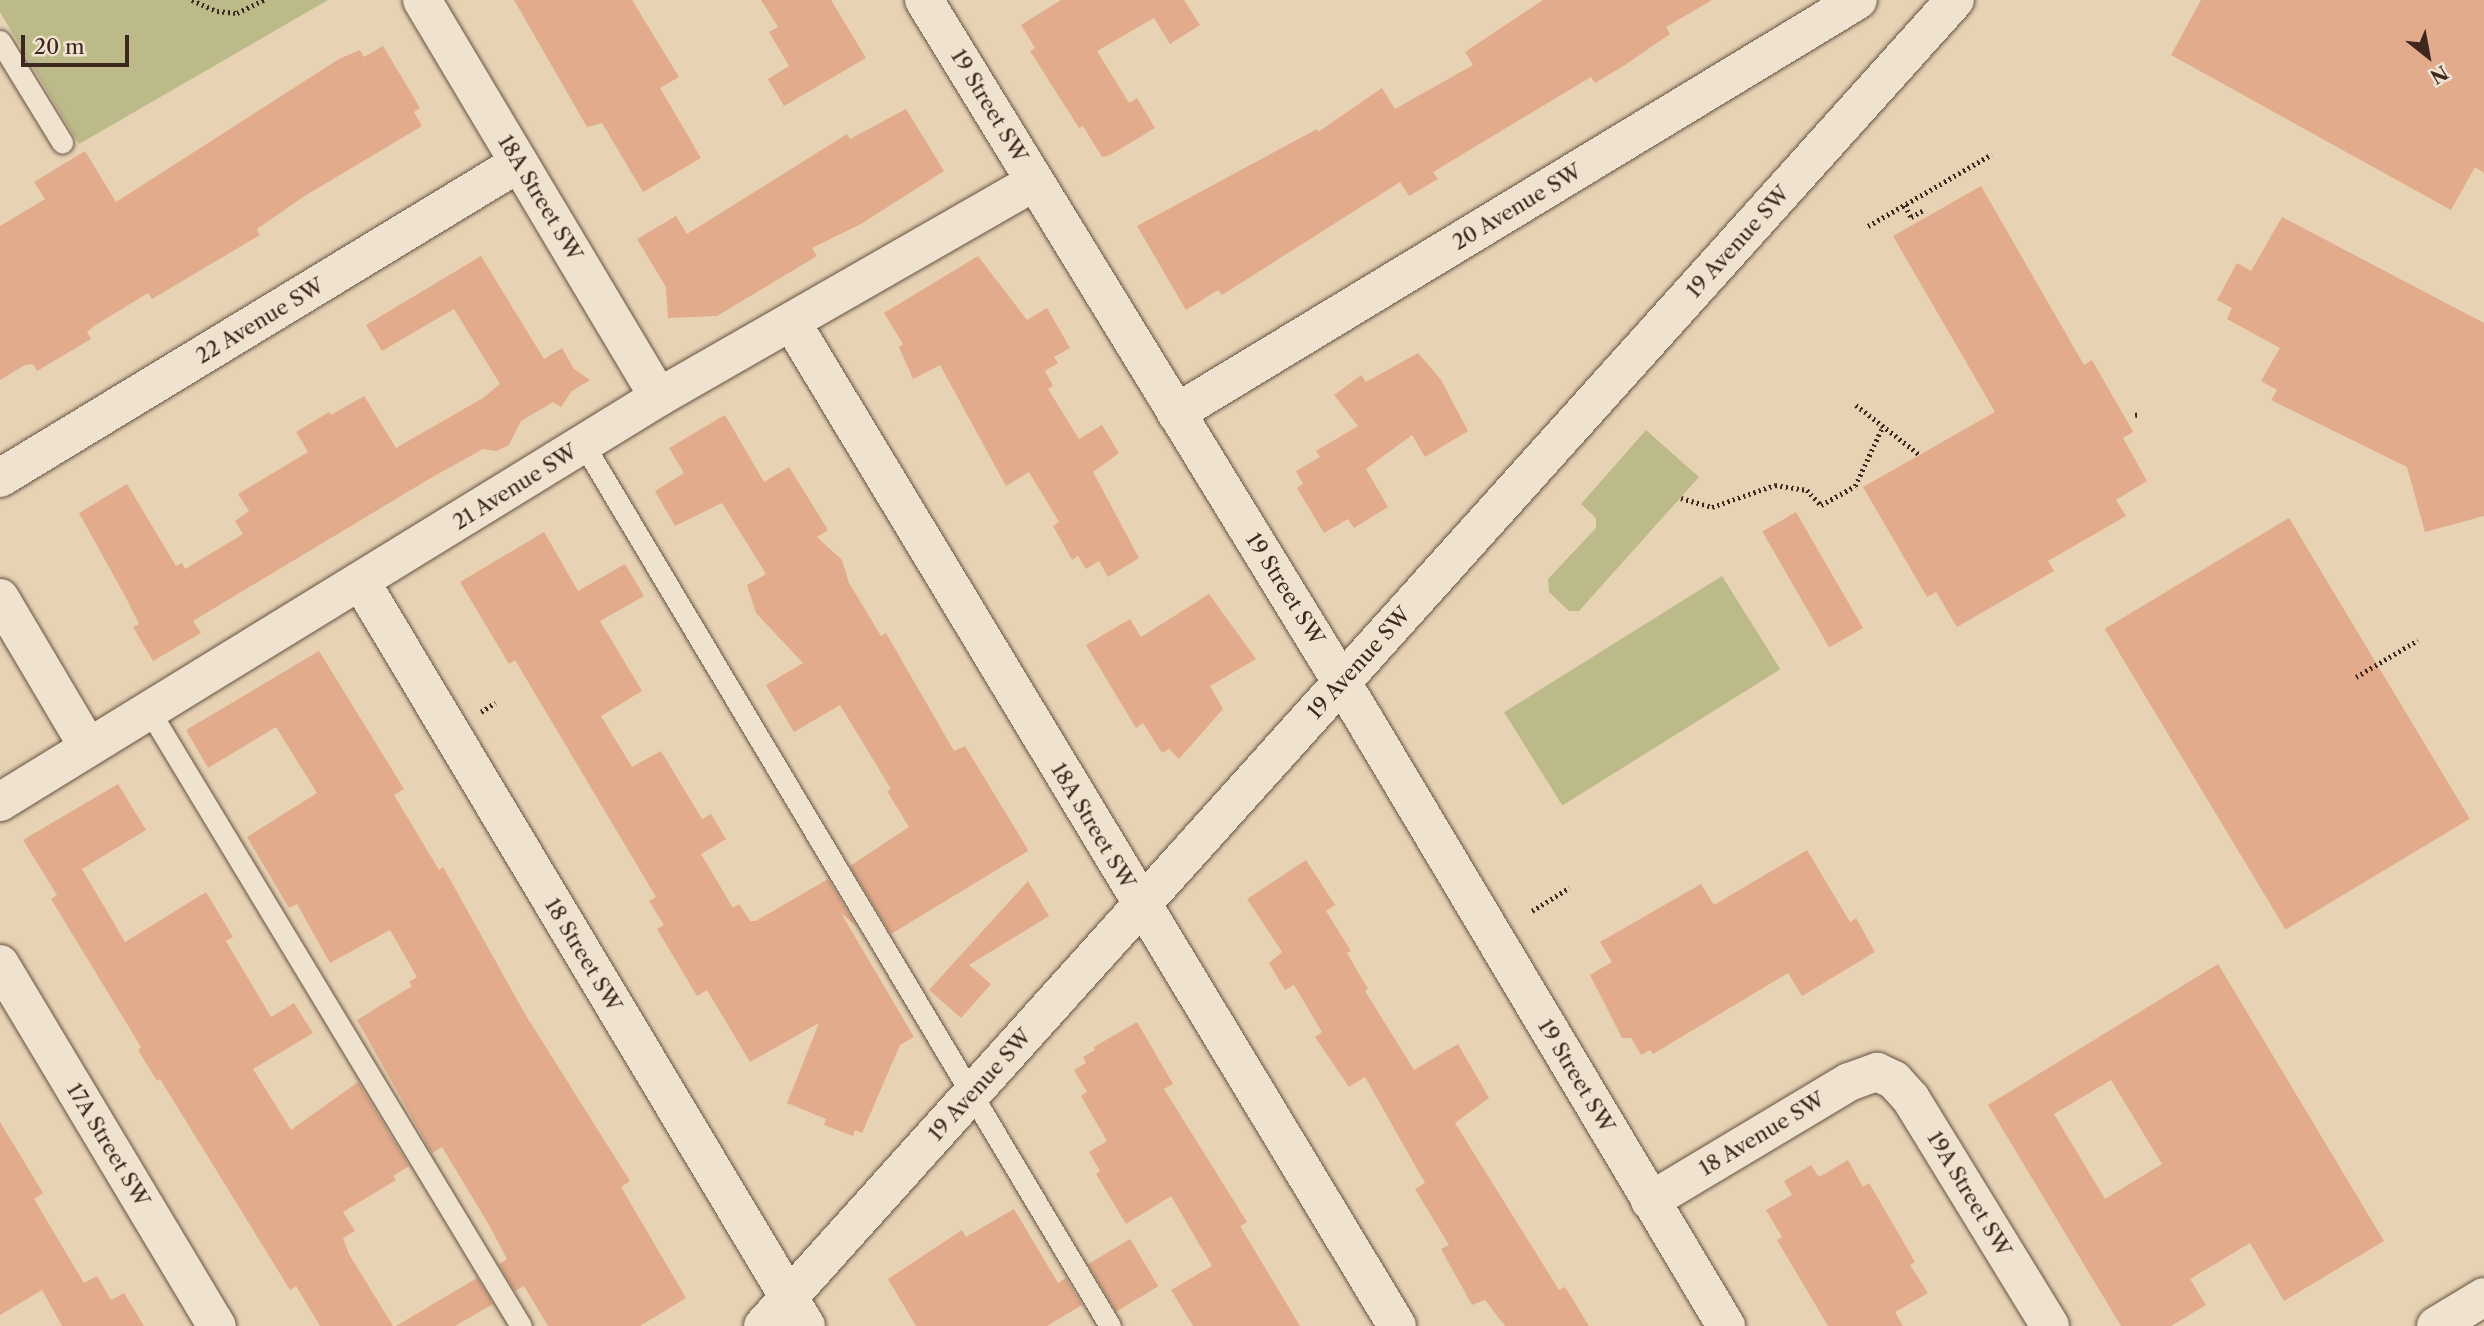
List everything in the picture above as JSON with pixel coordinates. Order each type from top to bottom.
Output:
[{"type":"street","name":"18A Street SW","points":[[422,0],[659,397]]},
{"type":"street","name":"19 Street SW","points":[[924,0],[1341,682],[1726,1326]]},
{"type":"street","name":"20 Avenue SW","points":[[1177,413],[1858,0]]},
{"type":"street","name":"19 Avenue SW","points":[[763,1326],[797,1312],[970,1095],[1955,0]]},
{"type":"street","name":"22 Avenue SW","points":[[0,478],[519,163]]},
{"type":"street","name":"21 Avenue SW","points":[[0,802],[659,397],[1035,182]]},
{"type":"street","name":"18A Street SW","points":[[792,323],[1141,906],[1398,1326]]},
{"type":"street","name":"18 Street SW","points":[[361,582],[797,1312]]},
{"type":"street","points":[[0,598],[88,747]]},
{"type":"street","name":"17A Street SW","points":[[0,964],[217,1326]]},
{"type":"street","name":"18 Avenue SW","points":[[1650,1201],[1849,1082],[1877,1072]]},
{"type":"street","name":"19A Street SW","points":[[1877,1072],[1894,1080],[1911,1099],[2050,1326]]},
{"type":"street","points":[[2436,1326],[2484,1297]]},
{"type":"lane","points":[[0,40],[62,142]]},
{"type":"lane","points":[[584,445],[1110,1326]]},
{"type":"lane","points":[[150,712],[521,1326]]},
{"type":"path","points":[[192,0],[217,11],[237,13],[264,0]]},
{"type":"path","points":[[1868,226],[1992,154]]},
{"type":"path","points":[[1905,205],[1911,217],[1922,211]]},
{"type":"path","points":[[1856,405],[1920,455]]},
{"type":"path","points":[[1681,498],[1694,505],[1712,507],[1776,485],[1807,490],[1821,505],[1855,486],[1883,426]]},
{"type":"path","points":[[2356,677],[2418,640]]},
{"type":"path","points":[[480,712],[495,703]]},
{"type":"path","points":[[1532,911],[1569,888]]},
{"type":"shaded area","points":[[0,0],[328,0],[79,144],[0,12]]},
{"type":"shaded area","points":[[1646,430],[1699,477],[1579,611],[1569,611],[1549,592],[1548,579],[1596,528],[1596,518],[1581,504]]},
{"type":"shaded area","points":[[1722,576],[1780,669],[1562,805],[1504,712]]},
{"type":"building","points":[[514,0],[632,0],[679,77],[660,88],[701,158],[643,192],[602,123],[587,127]]},
{"type":"building","points":[[761,0],[831,0],[866,58],[784,106],[768,79],[789,66],[769,32],[778,27]]},
{"type":"building","points":[[1061,0],[1184,0],[1200,25],[1170,44],[1154,18],[1097,51],[1129,103],[1137,98],[1155,128],[1110,155],[1102,157],[1083,126],[1079,128],[1030,51],[1035,48],[1021,25]]},
{"type":"building","points":[[1543,0],[1712,0],[1666,27],[1670,34],[1625,65],[1595,83],[1591,77],[1433,172],[1438,179],[1409,196],[1400,182],[1222,295],[1218,290],[1186,310],[1137,226],[1317,129],[1318,132],[1382,88],[1395,109],[1473,65],[1465,52]]},
{"type":"building","points":[[2201,0],[2484,0],[2484,173],[2475,167],[2451,210],[2171,55]]},
{"type":"building","points":[[383,46],[420,108],[414,112],[422,126],[303,197],[257,229],[260,235],[152,299],[148,293],[94,326],[87,332],[91,339],[37,371],[33,364],[25,365],[0,380],[0,226],[45,199],[34,182],[85,151],[116,202],[339,59],[360,50],[364,57]]},
{"type":"building","points":[[906,109],[944,171],[861,224],[812,248],[817,256],[717,316],[668,318],[666,287],[637,239],[676,216],[687,234],[847,134],[850,139]]},
{"type":"building","points":[[1981,186],[2084,365],[2092,360],[2131,428],[2133,432],[2123,438],[2147,481],[2116,500],[2126,516],[2048,561],[2054,571],[1957,627],[1936,592],[1927,597],[1863,487],[1995,412],[1893,236]]},
{"type":"building","points":[[2282,217],[2484,323],[2484,516],[2425,532],[2407,467],[2271,400],[2277,390],[2261,381],[2280,348],[2227,319],[2232,308],[2217,300],[2237,263],[2251,271]]},
{"type":"building","points":[[481,256],[544,359],[562,348],[574,369],[590,380],[572,391],[561,407],[553,402],[521,421],[509,445],[496,451],[483,449],[429,479],[193,621],[201,633],[153,661],[133,627],[139,624],[125,596],[79,513],[127,484],[176,566],[182,563],[185,569],[243,534],[235,521],[249,511],[238,494],[308,452],[296,432],[329,412],[331,415],[364,396],[396,448],[483,398],[500,384],[454,309],[382,351],[366,325]]},
{"type":"building","points":[[978,256],[1027,320],[1047,308],[1070,348],[1054,357],[1058,363],[1045,371],[1053,386],[1048,389],[1079,439],[1102,425],[1119,453],[1093,472],[1139,558],[1108,577],[1099,561],[1086,569],[1078,556],[1072,560],[1053,526],[1059,522],[1029,472],[1006,486],[940,365],[913,379],[899,347],[903,344],[884,313]]},
{"type":"building","points":[[1418,353],[1441,380],[1468,431],[1425,457],[1412,435],[1366,469],[1388,507],[1354,528],[1348,519],[1324,533],[1297,488],[1303,484],[1296,471],[1320,457],[1316,451],[1358,426],[1334,395],[1361,375],[1366,382]]},
{"type":"building","points":[[725,415],[764,482],[789,467],[828,530],[817,537],[842,560],[849,583],[881,636],[886,633],[954,751],[965,746],[1028,851],[891,934],[850,866],[909,827],[887,791],[891,789],[840,705],[794,732],[766,685],[803,663],[756,613],[747,585],[766,574],[722,503],[675,526],[655,491],[684,473],[669,448]]},
{"type":"building","points":[[1796,512],[1863,628],[1829,648],[1762,532]]},
{"type":"building","points":[[2289,518],[2470,819],[2285,930],[2105,629]]},
{"type":"building","points":[[544,532],[578,591],[625,564],[644,596],[600,621],[642,691],[601,716],[632,767],[661,751],[702,819],[711,814],[726,839],[701,854],[733,908],[739,904],[750,921],[756,921],[828,879],[856,926],[841,913],[914,1037],[900,1045],[862,1133],[855,1130],[853,1136],[824,1125],[826,1119],[787,1103],[819,1023],[750,1062],[707,990],[697,996],[657,929],[664,925],[649,901],[656,897],[515,660],[509,664],[460,582]]},
{"type":"building","points":[[1209,594],[1256,659],[1210,686],[1223,709],[1179,759],[1169,749],[1162,753],[1143,723],[1136,728],[1086,645],[1130,619],[1141,637]]},
{"type":"building","points":[[319,651],[404,789],[394,795],[439,870],[443,867],[525,1014],[630,1181],[621,1187],[686,1298],[640,1326],[548,1326],[524,1286],[515,1291],[499,1264],[507,1259],[489,1225],[442,1147],[432,1153],[357,1020],[412,986],[409,982],[417,977],[390,930],[330,963],[297,904],[289,908],[247,837],[317,793],[276,727],[208,768],[186,730]]},
{"type":"building","points":[[118,784],[146,830],[82,869],[125,942],[206,892],[233,937],[226,941],[271,1017],[294,1003],[313,1033],[253,1069],[291,1130],[358,1082],[409,1166],[393,1176],[396,1180],[343,1212],[355,1231],[343,1238],[349,1254],[393,1326],[320,1326],[296,1286],[290,1290],[160,1079],[157,1081],[138,1050],[141,1047],[51,899],[57,895],[23,840]]},
{"type":"building","points":[[1807,850],[1850,922],[1856,918],[1875,952],[1802,996],[1788,973],[1653,1054],[1650,1050],[1641,1055],[1631,1038],[1622,1038],[1590,975],[1612,962],[1600,942],[1701,884],[1714,905]]},
{"type":"building","points":[[1306,860],[1335,905],[1326,911],[1351,951],[1347,953],[1368,989],[1365,991],[1414,1070],[1458,1044],[1489,1098],[1455,1123],[1559,1290],[1565,1287],[1589,1326],[1505,1326],[1485,1300],[1472,1305],[1441,1249],[1449,1245],[1415,1189],[1425,1183],[1365,1077],[1349,1087],[1315,1037],[1322,1032],[1294,985],[1285,990],[1269,963],[1282,952],[1247,899]]},
{"type":"building","points":[[1028,881],[1049,916],[969,965],[991,984],[961,1018],[929,990]]},
{"type":"building","points":[[2218,964],[2384,1241],[2284,1301],[2250,1243],[2190,1279],[2206,1305],[2171,1326],[2121,1326],[1988,1105]],"holes":[[[2111,1080],[2162,1164],[2105,1199],[2054,1114]]]},
{"type":"building","points":[[1137,1022],[1173,1084],[1164,1089],[1247,1222],[1240,1226],[1300,1326],[1193,1326],[1171,1290],[1212,1266],[1171,1196],[1126,1224],[1096,1174],[1100,1171],[1089,1152],[1107,1141],[1081,1096],[1087,1092],[1074,1070],[1086,1063],[1083,1057],[1095,1050],[1094,1047]]},
{"type":"building","points":[[0,1122],[43,1193],[34,1199],[84,1283],[97,1276],[111,1300],[124,1293],[144,1326],[62,1326],[42,1290],[0,1315]]},
{"type":"building","points":[[1848,1160],[1863,1187],[1869,1183],[1915,1262],[1910,1265],[1928,1293],[1895,1312],[1903,1326],[1828,1326],[1777,1240],[1782,1237],[1766,1210],[1792,1195],[1784,1181],[1811,1165],[1819,1177]]},
{"type":"building","points":[[1014,1209],[1058,1283],[1066,1278],[1082,1305],[1047,1326],[916,1326],[888,1279],[962,1230],[966,1237]]},
{"type":"building","points":[[1130,1239],[1158,1286],[1116,1311],[1088,1264]]},
{"type":"building","points":[[477,1278],[493,1304],[455,1326],[396,1326]]}]
